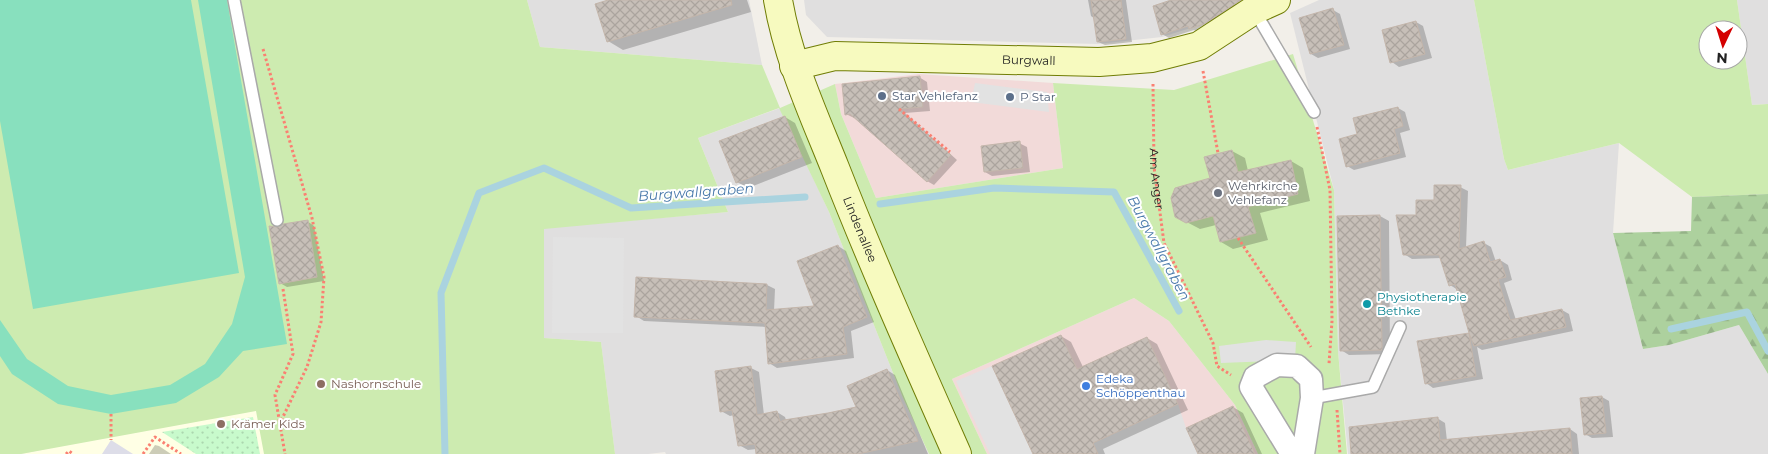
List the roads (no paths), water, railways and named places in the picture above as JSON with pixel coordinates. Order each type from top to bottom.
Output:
[{"type":"main road","name":"Lindenallee","points":[[778,0],[782,24],[794,66],[857,225],[957,454]]},
{"type":"main road","name":"Burgwall","points":[[794,66],[835,56],[1099,62],[1152,58],[1199,46],[1260,3]]},
{"type":"street","points":[[1292,454],[1252,387],[1256,377],[1277,365],[1297,366],[1311,388],[1303,454]]},
{"type":"lane","points":[[234,0],[277,220]]},
{"type":"lane","points":[[1260,3],[1314,112]]},
{"type":"lane","points":[[1311,388],[1374,387],[1400,327]]},
{"type":"waterway","name":"Burgwallgraben","points":[[445,454],[441,293],[479,193],[544,168],[631,208],[805,197]]},
{"type":"waterway","name":"Burgwallgraben","points":[[880,204],[994,188],[1114,192],[1179,311]]},
{"type":"waterway","points":[[1671,329],[1747,312],[1768,351]]},
{"type":"place","name":"Star Vehlefanz","points":[[882,96]]},
{"type":"place","name":"P Star","points":[[1010,97]]},
{"type":"place","name":"Wehrkirche Vehlefanz","points":[[1218,193]]},
{"type":"place","name":"Physiotherapie Bethke","points":[[1367,304]]},
{"type":"place","name":"Nashornschule","points":[[321,384]]},
{"type":"place","name":"Edeka Schöppenthau","points":[[1086,386]]},
{"type":"place","name":"Krämer Kids","points":[[221,424]]}]
